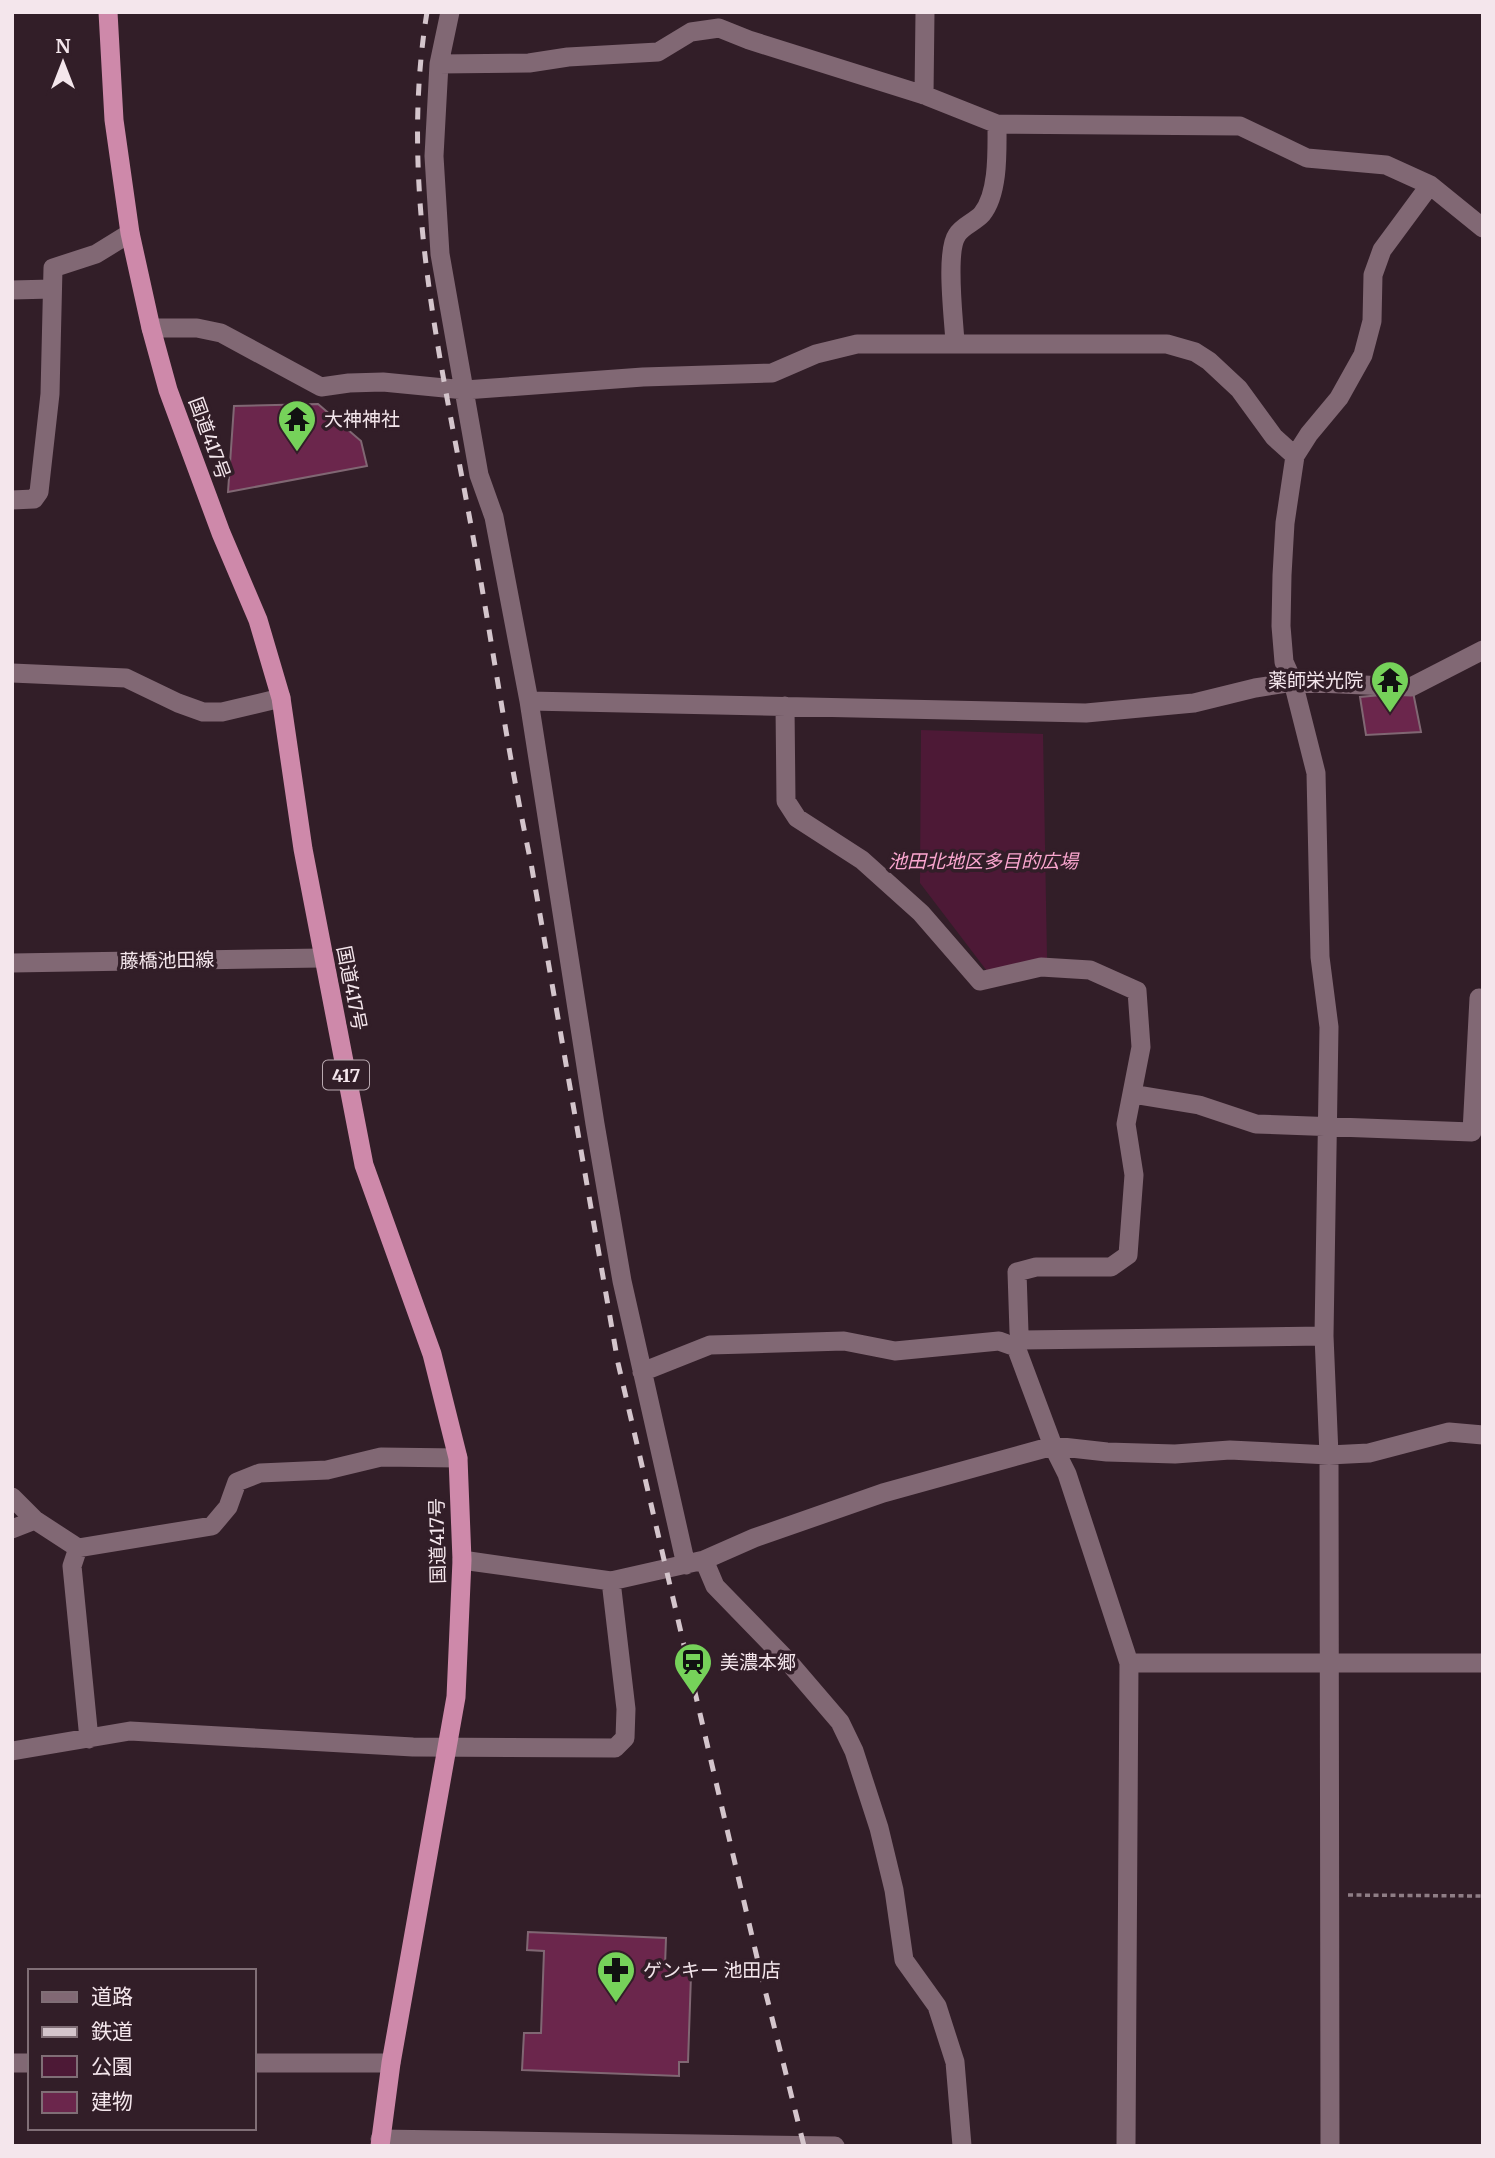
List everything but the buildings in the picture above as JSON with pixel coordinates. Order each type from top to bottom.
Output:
[{"type":"highway","name":"国道417号","points":[[108,12],[114,120],[131,233],[151,328],[168,390],[221,533],[257,620],[281,698],[303,849],[364,1166],[432,1354],[458,1458],[462,1560],[456,1697],[391,2063],[380,2143]]},
{"type":"street","points":[[450,12],[439,64],[435,156],[440,254],[479,475],[494,517],[529,701],[595,1124],[622,1281],[642,1372],[695,1562],[786,1659],[840,1722],[855,1751],[888,1865],[904,1960],[937,2006],[955,2062],[962,2146]]},
{"type":"street","points":[[924,95],[925,12]]},
{"type":"street","points":[[439,64],[529,63],[568,57],[658,51],[691,32],[719,28],[924,95],[997,124],[1240,126],[1307,158],[1386,165],[1430,185],[1483,228]]},
{"type":"street","points":[[955,343],[951,260],[956,235],[982,214],[991,197],[997,124]]},
{"type":"street","points":[[1330,2146],[1329,1455],[1324,1336],[1329,1027],[1320,957],[1316,773],[1293,682],[1284,662],[1281,626],[1285,523],[1295,456],[1309,434],[1339,398],[1363,355],[1372,321],[1373,275],[1382,250],[1430,185]]},
{"type":"street","points":[[12,500],[34,499],[39,492],[50,394],[53,268],[96,254],[131,233]]},
{"type":"street","points":[[12,290],[52,289]]},
{"type":"street","points":[[151,328],[197,328],[221,333],[321,387],[383,382],[465,390],[643,377],[772,373],[816,354],[857,344],[1167,344],[1195,352],[1209,361],[1239,388],[1275,436],[1295,456]]},
{"type":"street","points":[[529,701],[1087,713],[1194,703],[1293,682],[1411,687],[1483,650]]},
{"type":"street","points":[[12,673],[126,678],[203,712],[222,712],[281,698]]},
{"type":"street","points":[[785,706],[786,801],[797,818],[862,860],[921,913],[980,981],[1041,967],[1090,970],[1137,991],[1141,1047],[1126,1124],[1134,1175],[1128,1255],[1111,1268],[1036,1268],[1017,1272],[1019,1344],[1053,1446],[1067,1474],[1129,1663],[1126,2146]]},
{"type":"street","name":"藤橋池田線","points":[[12,963],[323,958]]},
{"type":"street","points":[[1132,1094],[1199,1105],[1256,1124],[1472,1132],[1479,998],[1483,999]]},
{"type":"street","points":[[642,1372],[710,1345],[844,1341],[895,1351],[999,1341],[1019,1344],[1324,1336]]},
{"type":"street","points":[[462,1560],[611,1581],[695,1562],[754,1538],[883,1493],[1053,1446],[1107,1452],[1175,1454],[1230,1450],[1329,1455],[1369,1453],[1449,1432],[1483,1435]]},
{"type":"street","points":[[12,1497],[35,1520],[78,1548],[212,1526],[228,1507],[237,1482],[260,1473],[327,1470],[381,1457],[458,1458]]},
{"type":"street","points":[[12,1529],[35,1520]]},
{"type":"street","points":[[78,1548],[72,1566],[89,1739]]},
{"type":"street","points":[[12,1751],[130,1731],[446,1748],[615,1748],[625,1738],[626,1709],[611,1581]]},
{"type":"street","points":[[1129,1663],[1483,1663]]},
{"type":"street","points":[[256,2063],[391,2063]]},
{"type":"street","points":[[380,2143],[835,2146]]},
{"type":"path","points":[[1328,1895],[1483,1896]]},
{"type":"green space","name":"池田北地区多目的広場","points":[[921,730],[1043,734],[1047,958],[987,971],[920,883]]},
{"type":"railway","points":[[427,12],[420,76],[420,204],[426,267],[446,394],[618,1363],[759,1966],[804,2146]]},
{"type":"place","name":"大神神社","points":[[297,453]]},
{"type":"place","name":"薬師栄光院","points":[[1390,714]]},
{"type":"place","name":"美濃本郷","points":[[693,1696]]},
{"type":"place","name":"ゲンキー 池田店","points":[[616,2004]]}]
